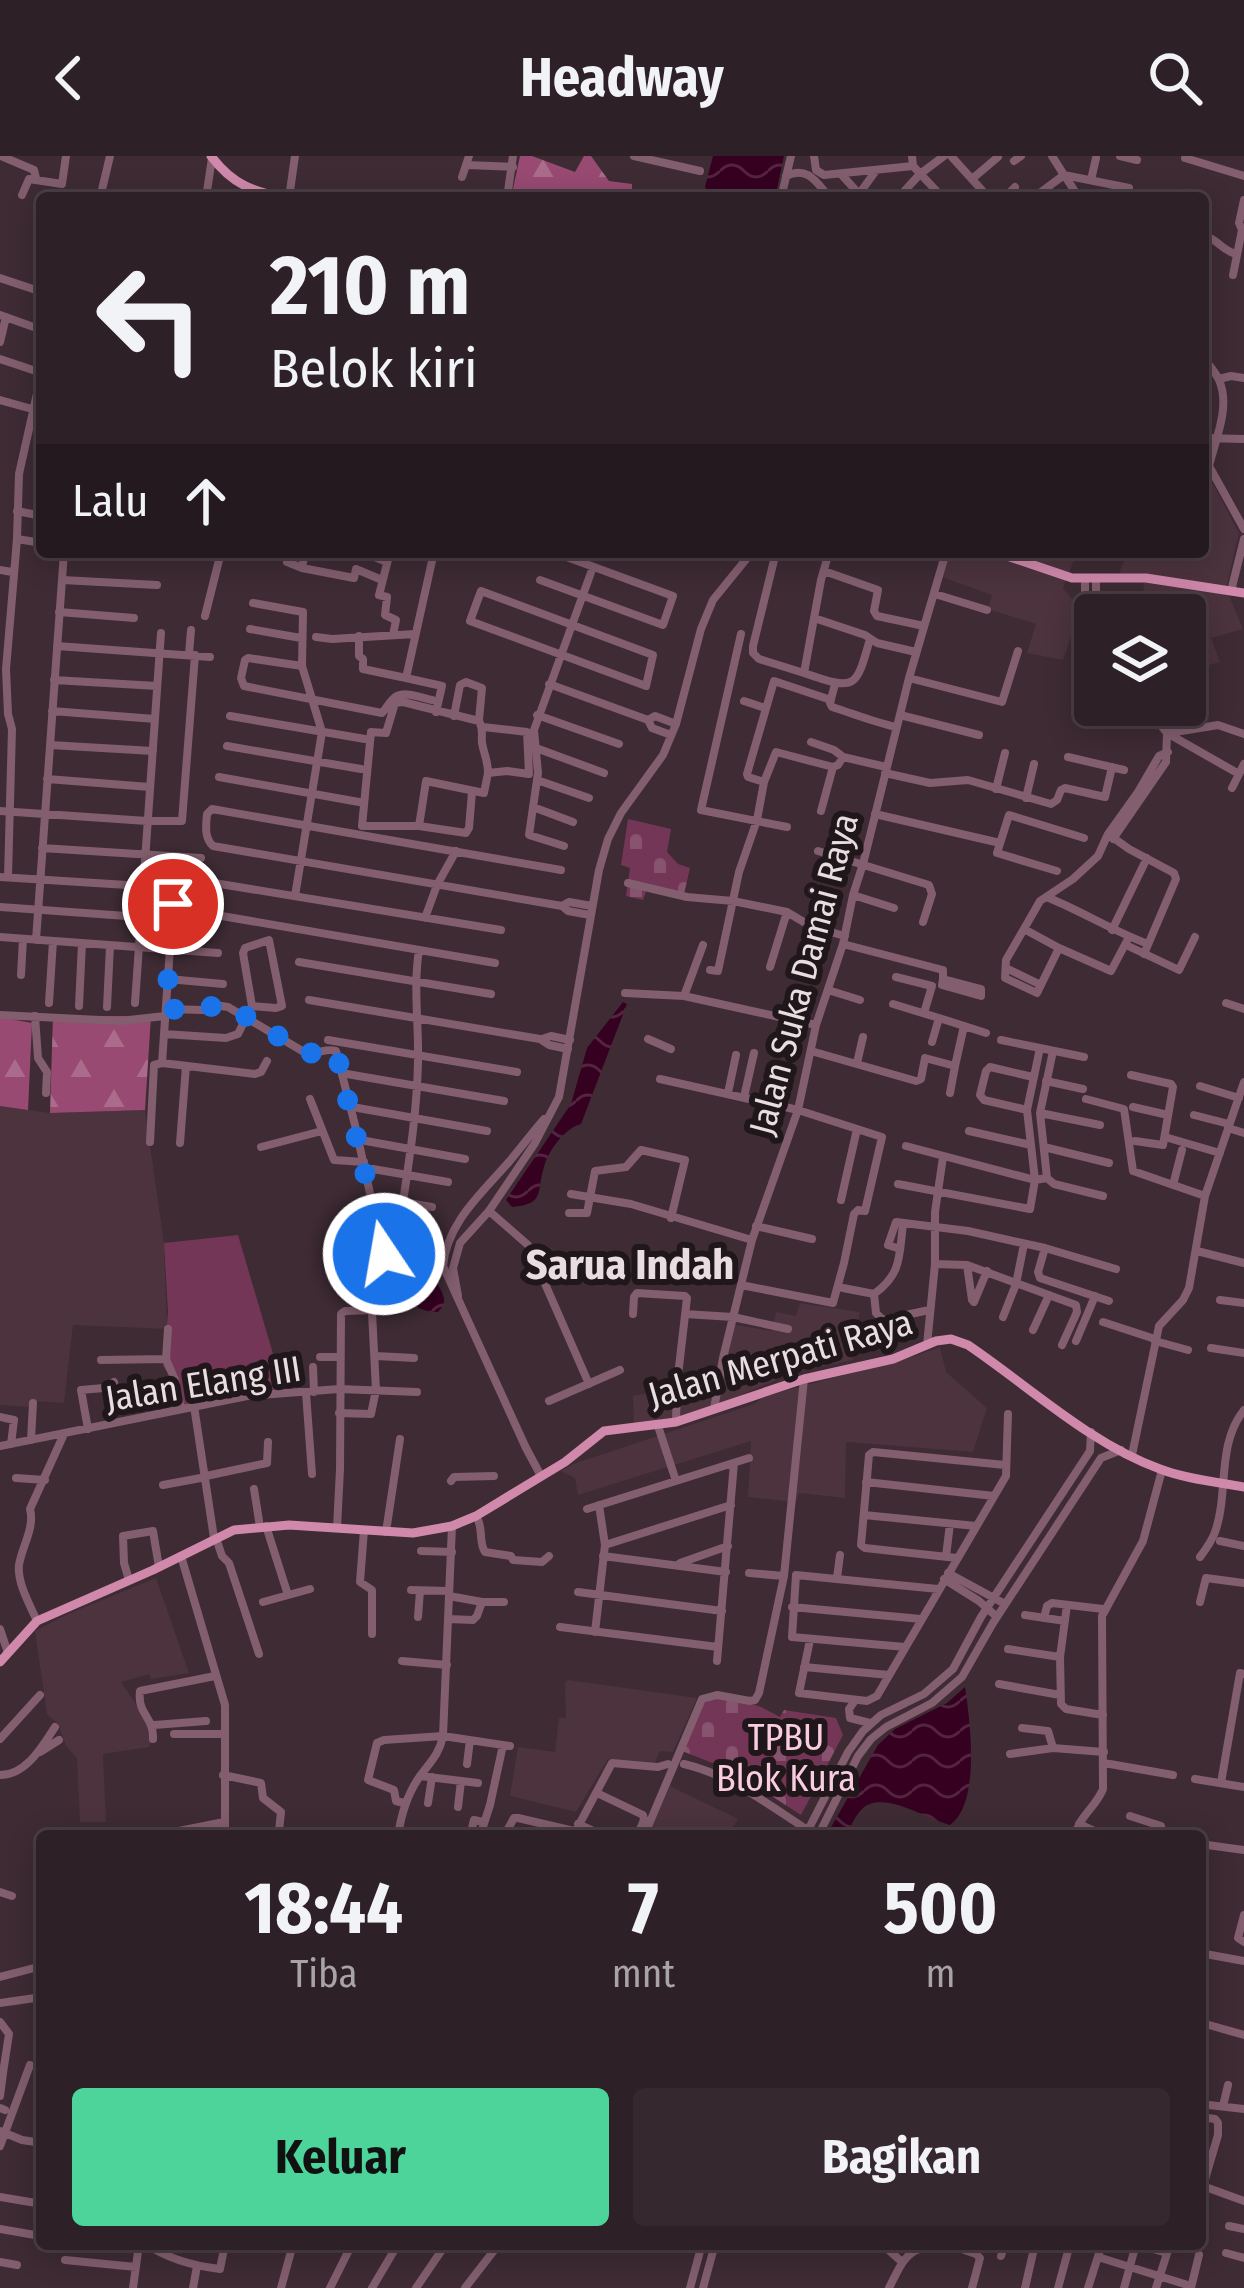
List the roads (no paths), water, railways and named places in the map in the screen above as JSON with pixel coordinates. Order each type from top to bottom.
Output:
[{"type":"main road","points":[[212,157],[224,174],[261,192]]},
{"type":"main road","points":[[1013,558],[1063,575],[1163,580],[1244,593]]},
{"type":"main road","name":"Jalan Merpati Raya","points":[[4,1658],[37,1621],[234,1530],[290,1525],[413,1533],[452,1526],[565,1462],[604,1430],[676,1422],[804,1379],[893,1359],[936,1340],[968,1345],[1126,1453],[1162,1470],[1244,1487]]},
{"type":"street","points":[[1,156],[32,169],[36,178]]},
{"type":"street","points":[[22,195],[27,181],[36,178],[62,184],[66,156]]},
{"type":"street","points":[[101,192],[110,156]]},
{"type":"street","points":[[284,192],[295,156]]},
{"type":"street","points":[[508,192],[513,156]]},
{"type":"street","points":[[634,156],[700,172]]},
{"type":"street","points":[[782,192],[790,156]]},
{"type":"street","points":[[814,156],[819,174],[915,165],[947,156],[984,192]]},
{"type":"street","points":[[1052,156],[1075,192]]},
{"type":"street","points":[[1120,156],[1137,160]]},
{"type":"street","points":[[207,192],[212,157]]},
{"type":"street","points":[[972,179],[998,157]]},
{"type":"street","points":[[1090,180],[1096,158]]},
{"type":"street","points":[[1185,158],[1244,176]]},
{"type":"street","points":[[462,177],[468,161],[513,167]]},
{"type":"street","points":[[901,192],[915,165]]},
{"type":"street","points":[[915,165],[938,192]]},
{"type":"street","points":[[861,192],[876,170]]},
{"type":"street","points":[[786,176],[803,171],[824,192]]},
{"type":"street","points":[[842,174],[858,192]]},
{"type":"street","points":[[1041,192],[1064,175],[1129,188]]},
{"type":"street","points":[[1011,192],[1016,187]]},
{"type":"street","points":[[1233,275],[1244,200]]},
{"type":"street","points":[[1209,238],[1219,242],[1222,250],[1237,254]]},
{"type":"street","points":[[24,286],[29,271]]},
{"type":"street","points":[[0,278],[36,290]]},
{"type":"street","points":[[0,342],[3,316],[36,328]]},
{"type":"street","points":[[0,359],[36,374]]},
{"type":"street","points":[[1209,364],[1223,398],[1219,439],[1209,466],[1244,529]]},
{"type":"street","points":[[1219,380],[1244,379]]},
{"type":"street","points":[[36,394],[21,460],[12,572],[6,668],[12,811],[4,877],[143,886]]},
{"type":"street","points":[[0,400],[32,409]]},
{"type":"street","points":[[1209,438],[1244,440]]},
{"type":"street","points":[[17,511],[36,515]]},
{"type":"street","points":[[17,539],[36,542]]},
{"type":"street","points":[[1231,591],[1244,539]]},
{"type":"street","points":[[36,940],[64,558]]},
{"type":"street","points":[[206,616],[220,558]]},
{"type":"street","points":[[302,568],[304,558]]},
{"type":"street","points":[[389,558],[379,595],[387,597],[385,615],[396,620],[393,635]]},
{"type":"street","points":[[406,679],[433,558]]},
{"type":"street","points":[[540,580],[663,625],[673,596],[569,558]]},
{"type":"street","points":[[542,1476],[458,1296],[449,1255],[454,1231],[469,1207],[535,1143],[559,1097],[608,839],[663,755],[713,600],[747,558]]},
{"type":"street","points":[[775,558],[753,653],[846,684],[860,676],[870,639]]},
{"type":"street","points":[[805,673],[827,558]]},
{"type":"street","name":"Jalan Suka Damai Raya","points":[[714,1411],[752,1240],[798,1110],[816,1024],[844,940],[908,679],[944,558]]},
{"type":"street","points":[[287,562],[354,578],[356,569],[382,580]]},
{"type":"street","points":[[564,846],[529,835],[534,730],[593,567]]},
{"type":"street","points":[[0,570],[12,572]]},
{"type":"street","points":[[824,571],[878,590],[877,616],[924,626]]},
{"type":"street","points":[[1091,579],[1093,594]]},
{"type":"street","points":[[1088,594],[1091,579]]},
{"type":"street","points":[[62,580],[157,585]]},
{"type":"street","points":[[481,591],[653,655],[646,686],[560,654],[470,621],[481,591]]},
{"type":"street","points":[[934,594],[987,610]]},
{"type":"street","points":[[254,603],[303,612],[302,666],[322,732],[295,896]]},
{"type":"street","points":[[59,612],[134,618]]},
{"type":"street","points":[[814,618],[877,643],[916,652]]},
{"type":"street","points":[[250,629],[301,638]]},
{"type":"street","points":[[0,811],[182,821],[191,630]]},
{"type":"street","points":[[135,1003],[161,633]]},
{"type":"street","points":[[316,637],[415,634]]},
{"type":"street","points":[[741,634],[701,810],[787,827]]},
{"type":"street","points":[[359,636],[363,669],[442,686],[436,712]]},
{"type":"street","points":[[57,646],[210,656]]},
{"type":"street","points":[[908,679],[1002,702],[1018,651]]},
{"type":"street","points":[[302,666],[248,658],[242,682],[382,713],[401,693],[432,700]]},
{"type":"street","points":[[908,679],[996,705]]},
{"type":"street","points":[[54,680],[157,686]]},
{"type":"street","points":[[764,782],[747,774],[775,681],[831,700]]},
{"type":"street","points":[[419,826],[426,781],[486,793],[482,688],[466,682],[460,686],[454,716]]},
{"type":"street","points":[[549,684],[648,720],[652,728],[671,735]]},
{"type":"street","points":[[835,684],[830,705],[896,727]]},
{"type":"street","points":[[472,792],[466,833],[419,826],[362,826],[371,732],[386,733],[397,701],[527,732],[533,777]]},
{"type":"street","points":[[744,701],[765,708]]},
{"type":"street","points":[[52,711],[155,718]]},
{"type":"street","points":[[944,726],[947,713]]},
{"type":"street","points":[[537,715],[619,744]]},
{"type":"street","points":[[900,715],[979,735]]},
{"type":"street","points":[[230,716],[365,739]]},
{"type":"street","points":[[648,720],[655,716],[676,724]]},
{"type":"street","points":[[1168,734],[1218,725],[1244,734]]},
{"type":"street","points":[[1161,726],[1239,774]]},
{"type":"street","points":[[1059,948],[1041,985],[1006,968],[1006,960],[1040,901],[1088,867],[1158,775],[1166,762],[1168,734]]},
{"type":"street","points":[[811,742],[843,757],[930,783],[968,780],[1051,804],[1065,788],[1105,797],[1112,767]]},
{"type":"street","points":[[50,745],[152,751]]},
{"type":"street","points":[[227,746],[361,769]]},
{"type":"street","points":[[536,748],[604,772]]},
{"type":"street","points":[[710,970],[718,971],[739,872],[776,752],[833,766],[843,757]]},
{"type":"street","points":[[996,789],[1005,752]]},
{"type":"street","points":[[1068,757],[1124,770]]},
{"type":"street","points":[[1026,798],[1034,764]]},
{"type":"street","points":[[1232,788],[1244,764]]},
{"type":"street","points":[[821,811],[833,766]]},
{"type":"street","points":[[488,773],[507,770],[589,798]]},
{"type":"street","points":[[220,777],[359,802]]},
{"type":"street","points":[[47,779],[150,787]]},
{"type":"street","points":[[533,807],[573,822]]},
{"type":"street","points":[[561,869],[212,809],[207,814],[212,846],[562,906],[569,902],[591,911]]},
{"type":"street","points":[[875,814],[998,848],[1057,871]]},
{"type":"street","points":[[998,848],[1009,815],[1084,838]]},
{"type":"street","points":[[1110,838],[1176,879],[1146,949]]},
{"type":"street","points":[[42,848],[201,858]]},
{"type":"street","points":[[424,918],[456,851]]},
{"type":"street","points":[[818,851],[929,885],[932,894],[923,922]]},
{"type":"street","points":[[1112,930],[1147,858]]},
{"type":"street","points":[[214,883],[501,930]]},
{"type":"street","points":[[628,883],[787,912],[844,940],[943,970],[942,985],[981,996],[981,989],[943,979]]},
{"type":"street","points":[[853,896],[894,908]]},
{"type":"street","points":[[1048,897],[1079,910],[1179,970],[1195,937]]},
{"type":"street","points":[[162,1063],[173,904]]},
{"type":"street","points":[[0,907],[141,916]]},
{"type":"street","points":[[187,910],[495,963]]},
{"type":"street","points":[[770,967],[787,912]]},
{"type":"street","points":[[1024,929],[1112,971],[1128,941]]},
{"type":"street","points":[[0,938],[218,953]]},
{"type":"street","points":[[21,974],[23,939]]},
{"type":"street","points":[[164,1034],[234,1037],[252,1006],[244,948],[269,940],[282,1006],[252,1006]]},
{"type":"street","points":[[49,1003],[53,941]]},
{"type":"street","points":[[79,1006],[82,944]]},
{"type":"street","points":[[683,996],[704,945]]},
{"type":"street","points":[[106,1007],[110,946]]},
{"type":"street","points":[[403,1202],[416,1119],[414,981],[418,950]]},
{"type":"street","points":[[299,962],[491,994]]},
{"type":"street","points":[[896,977],[932,986],[924,1013]]},
{"type":"street","points":[[168,979],[224,984]]},
{"type":"street","points":[[829,990],[860,1000]]},
{"type":"street","points":[[625,993],[683,996],[816,1024]]},
{"type":"street","points":[[310,1000],[540,1040],[551,1036],[569,1044]]},
{"type":"street","points":[[1226,1003],[1244,1009]]},
{"type":"street","points":[[0,1015],[120,1021],[220,1004],[304,1052],[336,1051],[368,1166],[388,1275],[372,1312],[376,1390],[369,1416],[339,1413]]},
{"type":"street","points":[[892,1004],[986,1033]]},
{"type":"street","points":[[35,1016],[46,1093]]},
{"type":"street","points":[[932,1042],[939,1018]]},
{"type":"street","points":[[950,1093],[964,1026]]},
{"type":"street","points":[[857,1064],[863,1037]]},
{"type":"street","points":[[648,1039],[671,1049]]},
{"type":"street","points":[[328,1040],[517,1072]]},
{"type":"street","points":[[1000,1040],[1084,1057]]},
{"type":"street","points":[[1040,1048],[1027,1110],[1041,1179]]},
{"type":"street","points":[[811,1051],[916,1081],[921,1079],[925,1058],[956,1066]]},
{"type":"street","points":[[898,1184],[1027,1210],[1031,1207],[1041,1179],[1040,1113],[1053,1051]]},
{"type":"street","points":[[744,1097],[754,1053]]},
{"type":"street","points":[[728,1094],[736,1055]]},
{"type":"street","points":[[150,1142],[154,1066],[162,1063],[257,1074],[267,1061]]},
{"type":"street","points":[[180,1143],[185,1066]]},
{"type":"street","points":[[1027,1110],[980,1095],[987,1068],[1033,1078]]},
{"type":"street","points":[[347,1074],[505,1101]]},
{"type":"street","points":[[1131,1075],[1173,1088],[1164,1143],[1135,1141]]},
{"type":"street","points":[[660,1079],[798,1110],[881,1137],[866,1211],[854,1214],[832,1303],[741,1286]]},
{"type":"street","points":[[1046,1081],[1123,1107],[1136,1173],[1205,1196]]},
{"type":"street","points":[[1090,1451],[1101,1458],[1126,1453],[1161,1322],[1185,1297],[1205,1196],[1229,1126],[1239,1111],[1244,1082]]},
{"type":"street","points":[[1200,1086],[1239,1098]]},
{"type":"street","points":[[310,1099],[334,1160],[448,1182]]},
{"type":"street","points":[[1133,1107],[1168,1115]]},
{"type":"street","points":[[358,1108],[487,1131]]},
{"type":"street","points":[[1040,1113],[1100,1125]]},
{"type":"street","points":[[1194,1115],[1244,1133]]},
{"type":"street","points":[[842,1200],[857,1129]]},
{"type":"street","points":[[969,1130],[1031,1145]]},
{"type":"street","points":[[261,1147],[322,1131]]},
{"type":"street","points":[[1165,1137],[1220,1153]]},
{"type":"street","points":[[366,1141],[465,1159]]},
{"type":"street","points":[[906,1146],[1102,1196]]},
{"type":"street","points":[[1044,1147],[1109,1163]]},
{"type":"street","points":[[569,1213],[585,1214],[595,1171],[626,1167],[641,1150],[685,1160],[671,1218]]},
{"type":"street","points":[[1173,1185],[1182,1150]]},
{"type":"street","points":[[927,1345],[943,1157]]},
{"type":"street","points":[[449,1255],[489,1211],[511,1166]]},
{"type":"street","points":[[571,1194],[631,1204],[752,1240]]},
{"type":"street","points":[[379,1198],[433,1207]]},
{"type":"street","points":[[489,1211],[528,1245],[589,1384]]},
{"type":"street","points":[[874,1294],[895,1275],[903,1224],[968,1231],[1117,1269]]},
{"type":"street","points":[[756,1226],[812,1239]]},
{"type":"street","points":[[1003,1317],[1024,1244]]},
{"type":"street","points":[[1045,1248],[1040,1278],[1108,1300]]},
{"type":"street","points":[[1197,1251],[1244,1264]]},
{"type":"street","points":[[935,1264],[968,1265],[1078,1307],[1062,1345]]},
{"type":"street","points":[[968,1265],[974,1302],[987,1271]]},
{"type":"street","points":[[843,1288],[874,1294]]},
{"type":"street","points":[[633,1314],[635,1294],[686,1296],[676,1422]]},
{"type":"street","points":[[874,1294],[876,1313],[883,1320],[929,1310]]},
{"type":"street","points":[[1033,1330],[1049,1294]]},
{"type":"street","points":[[1076,1341],[1095,1296]]},
{"type":"street","points":[[1220,1300],[1244,1303]]},
{"type":"street","points":[[337,1528],[342,1312],[372,1312]]},
{"type":"street","points":[[686,1313],[788,1329]]},
{"type":"street","points":[[1103,1322],[1188,1350]]},
{"type":"street","points":[[168,1329],[166,1359],[181,1409]]},
{"type":"street","points":[[1211,1348],[1244,1353]]},
{"type":"street","points":[[376,1356],[415,1358]]},
{"type":"street","points":[[320,1357],[340,1357]]},
{"type":"street","points":[[101,1360],[166,1359]]},
{"type":"street","points":[[312,1474],[313,1367]]},
{"type":"street","points":[[549,1401],[620,1370]]},
{"type":"street","points":[[644,1830],[703,1700],[710,1695],[750,1701],[757,1697],[784,1576],[804,1379]]},
{"type":"street","points":[[88,1429],[81,1390],[114,1382]]},
{"type":"street","name":"Jalan Elang III","points":[[5,1445],[248,1396],[339,1389],[417,1392]]},
{"type":"street","points":[[31,1440],[33,1403]]},
{"type":"street","points":[[194,1406],[215,1537],[229,1563],[259,1654]]},
{"type":"street","points":[[1200,1557],[1217,1525],[1228,1450],[1244,1410]]},
{"type":"street","points":[[810,1640],[800,1693],[872,1700],[952,1557],[1006,1476],[1007,1414]]},
{"type":"street","points":[[0,1417],[14,1420],[5,1445]]},
{"type":"street","points":[[658,1426],[676,1481]]},
{"type":"street","points":[[37,1621],[18,1568],[32,1518],[30,1508],[64,1432]]},
{"type":"street","points":[[808,1830],[848,1751],[872,1723],[924,1694],[953,1669],[986,1600],[1090,1451],[1091,1432]]},
{"type":"street","points":[[386,1532],[400,1439]]},
{"type":"street","points":[[163,1484],[267,1463],[268,1442]]},
{"type":"street","points":[[952,1557],[862,1545],[869,1455],[1005,1466]]},
{"type":"street","points":[[587,1509],[749,1458]]},
{"type":"street","points":[[821,1830],[871,1739],[932,1703],[962,1677],[1101,1458]]},
{"type":"street","points":[[717,1661],[734,1463]]},
{"type":"street","points":[[1076,1830],[1101,1796],[1103,1609],[1143,1541],[1162,1470]]},
{"type":"street","points":[[451,1481],[454,1477],[494,1476]]},
{"type":"street","points":[[16,1478],[45,1480]]},
{"type":"street","points":[[866,1482],[994,1496]]},
{"type":"street","points":[[254,1489],[289,1595]]},
{"type":"street","points":[[595,1631],[604,1551],[599,1505]]},
{"type":"street","points":[[604,1551],[731,1505]]},
{"type":"street","points":[[864,1515],[976,1526]]},
{"type":"street","points":[[476,1516],[485,1552],[541,1562],[549,1556]]},
{"type":"street","points":[[950,1524],[952,1557]]},
{"type":"street","points":[[399,1830],[405,1803],[436,1756],[443,1736],[452,1526]]},
{"type":"street","points":[[364,1530],[360,1582],[372,1590],[372,1634]]},
{"type":"street","points":[[129,1580],[123,1536],[153,1532],[159,1567]]},
{"type":"street","points":[[1220,1541],[1244,1546]]},
{"type":"street","points":[[679,1564],[728,1546]]},
{"type":"street","points":[[422,1551],[452,1552]]},
{"type":"street","points":[[604,1551],[726,1572]]},
{"type":"street","points":[[837,1578],[839,1555]]},
{"type":"street","points":[[181,1556],[225,1705],[225,1830]]},
{"type":"street","points":[[749,1573],[784,1576]]},
{"type":"street","points":[[905,1647],[796,1639],[790,1634],[796,1576],[943,1580],[1005,1604]]},
{"type":"street","points":[[1200,1601],[1206,1578],[1244,1583]]},
{"type":"street","points":[[263,1602],[310,1589]]},
{"type":"street","points":[[418,1617],[415,1590],[504,1602]]},
{"type":"street","points":[[578,1592],[722,1610]]},
{"type":"street","points":[[986,1600],[997,1617]]},
{"type":"street","points":[[448,1619],[473,1620],[482,1602]]},
{"type":"street","points":[[1044,1618],[1050,1604],[1103,1609]]},
{"type":"street","points":[[1066,1605],[1061,1700],[1066,1709],[1103,1715]]},
{"type":"street","points":[[792,1607],[921,1619]]},
{"type":"street","points":[[1025,1615],[1064,1621]]},
{"type":"street","points":[[560,1627],[718,1648]]},
{"type":"street","points":[[0,1629],[4,1658]]},
{"type":"street","points":[[1008,1648],[1060,1657]]},
{"type":"street","points":[[401,1661],[447,1664]]},
{"type":"street","points":[[803,1667],[889,1676]]},
{"type":"street","points":[[1222,1783],[1242,1673]]},
{"type":"street","points":[[154,1739],[154,1725],[139,1703],[140,1691],[215,1676]]},
{"type":"street","points":[[999,1684],[1061,1700]]},
{"type":"street","points":[[0,1739],[40,1695]]},
{"type":"street","points":[[856,1700],[850,1718],[872,1723]]},
{"type":"street","points":[[154,1725],[206,1720]]},
{"type":"street","points":[[37,1755],[55,1727]]},
{"type":"street","points":[[1022,1728],[1048,1731],[1053,1748]]},
{"type":"street","points":[[174,1734],[223,1733]]},
{"type":"street","points":[[405,1803],[396,1801],[394,1790],[368,1780],[377,1743],[443,1736],[506,1745],[481,1830]]},
{"type":"street","points":[[0,1775],[14,1774],[59,1740]]},
{"type":"street","points":[[466,1764],[470,1740]]},
{"type":"street","points":[[1010,1754],[1053,1748],[1173,1775]]},
{"type":"street","points":[[507,1830],[514,1818],[575,1830],[611,1763],[668,1764]]},
{"type":"street","points":[[684,1764],[733,1781],[803,1830]]},
{"type":"street","points":[[224,1775],[261,1783],[263,1798],[281,1812],[279,1830]]},
{"type":"street","points":[[419,1776],[478,1783]]},
{"type":"street","points":[[428,1803],[432,1777]]},
{"type":"street","points":[[1195,1779],[1244,1787]]},
{"type":"street","points":[[458,1808],[461,1781]]},
{"type":"street","points":[[597,1793],[643,1815],[642,1830]]},
{"type":"street","points":[[1130,1816],[1162,1830]]},
{"type":"street","points":[[472,1830],[474,1820],[483,1822]]},
{"type":"street","points":[[184,1830],[224,1822]]},
{"type":"street","points":[[1078,1824],[1092,1830]]},
{"type":"street","points":[[1206,1845],[1244,1850]]},
{"type":"street","points":[[0,1892],[12,1895]]},
{"type":"street","points":[[1244,1915],[1238,1938],[1244,1942]]},
{"type":"street","points":[[1206,1954],[1244,1960]]},
{"type":"street","points":[[0,1977],[36,1968]]},
{"type":"street","points":[[0,2003],[36,1997]]},
{"type":"street","points":[[0,2022],[8,2031],[0,2096]]},
{"type":"street","points":[[1209,2025],[1244,2035]]},
{"type":"street","points":[[0,2146],[29,2065]]},
{"type":"street","points":[[1222,2106],[1228,2085]]},
{"type":"street","points":[[1206,2105],[1244,2109]]},
{"type":"street","points":[[1206,2118],[1218,2123],[1218,2135],[1206,2171]]},
{"type":"street","points":[[3,2131],[36,2142]]},
{"type":"street","points":[[1206,2188],[1244,2201]]},
{"type":"street","points":[[0,2197],[36,2203]]},
{"type":"street","points":[[1229,2226],[1244,2229]]},
{"type":"street","points":[[0,2229],[35,2235]]},
{"type":"street","points":[[133,2288],[140,2250]]},
{"type":"street","points":[[154,2250],[220,2269],[224,2250]]},
{"type":"street","points":[[281,2288],[291,2250]]},
{"type":"street","points":[[330,2288],[349,2250]]},
{"type":"street","points":[[372,2288],[394,2250]]},
{"type":"street","points":[[416,2288],[439,2250]]},
{"type":"street","points":[[465,2288],[494,2250]]},
{"type":"street","points":[[690,2288],[700,2250]]},
{"type":"street","points":[[703,2288],[713,2250]]},
{"type":"street","points":[[889,2250],[902,2262]]},
{"type":"street","points":[[889,2288],[902,2262],[917,2250]]},
{"type":"street","points":[[963,2250],[980,2258],[972,2288]]},
{"type":"street","points":[[1001,2256],[1003,2250]]},
{"type":"street","points":[[1025,2288],[1034,2250]]},
{"type":"street","points":[[1058,2288],[1068,2250]]},
{"type":"street","points":[[1088,2288],[1100,2250]]},
{"type":"street","points":[[1124,2288],[1134,2250]]},
{"type":"street","points":[[1156,2288],[1168,2250]]},
{"type":"street","points":[[1226,2253],[1244,2258]]},
{"type":"street","points":[[1098,2258],[1191,2287],[1198,2255]]},
{"type":"street","points":[[65,2260],[136,2266]]},
{"type":"street","points":[[0,2262],[17,2265]]},
{"type":"street","points":[[193,2288],[197,2266]]},
{"type":"water","points":[[713,156],[784,156],[776,192],[708,192],[705,187]]},
{"type":"water","points":[[623,1002],[627,1004],[581,1124],[553,1147],[535,1200],[512,1207],[506,1200],[571,1104],[587,1048]]},
{"type":"water","points":[[388,1219],[431,1227],[438,1233],[434,1270],[444,1299],[438,1312],[417,1307],[401,1293]]},
{"type":"water","points":[[965,1687],[970,1781],[960,1814],[950,1825],[882,1802],[862,1809],[849,1830],[829,1830],[878,1745],[895,1729],[947,1703]]},
{"type":"district","name":"Sarua Indah","points":[[630,1264]]},
{"type":"park label","name":"TPBU Blok Kura","points":[[786,1758]]}]
